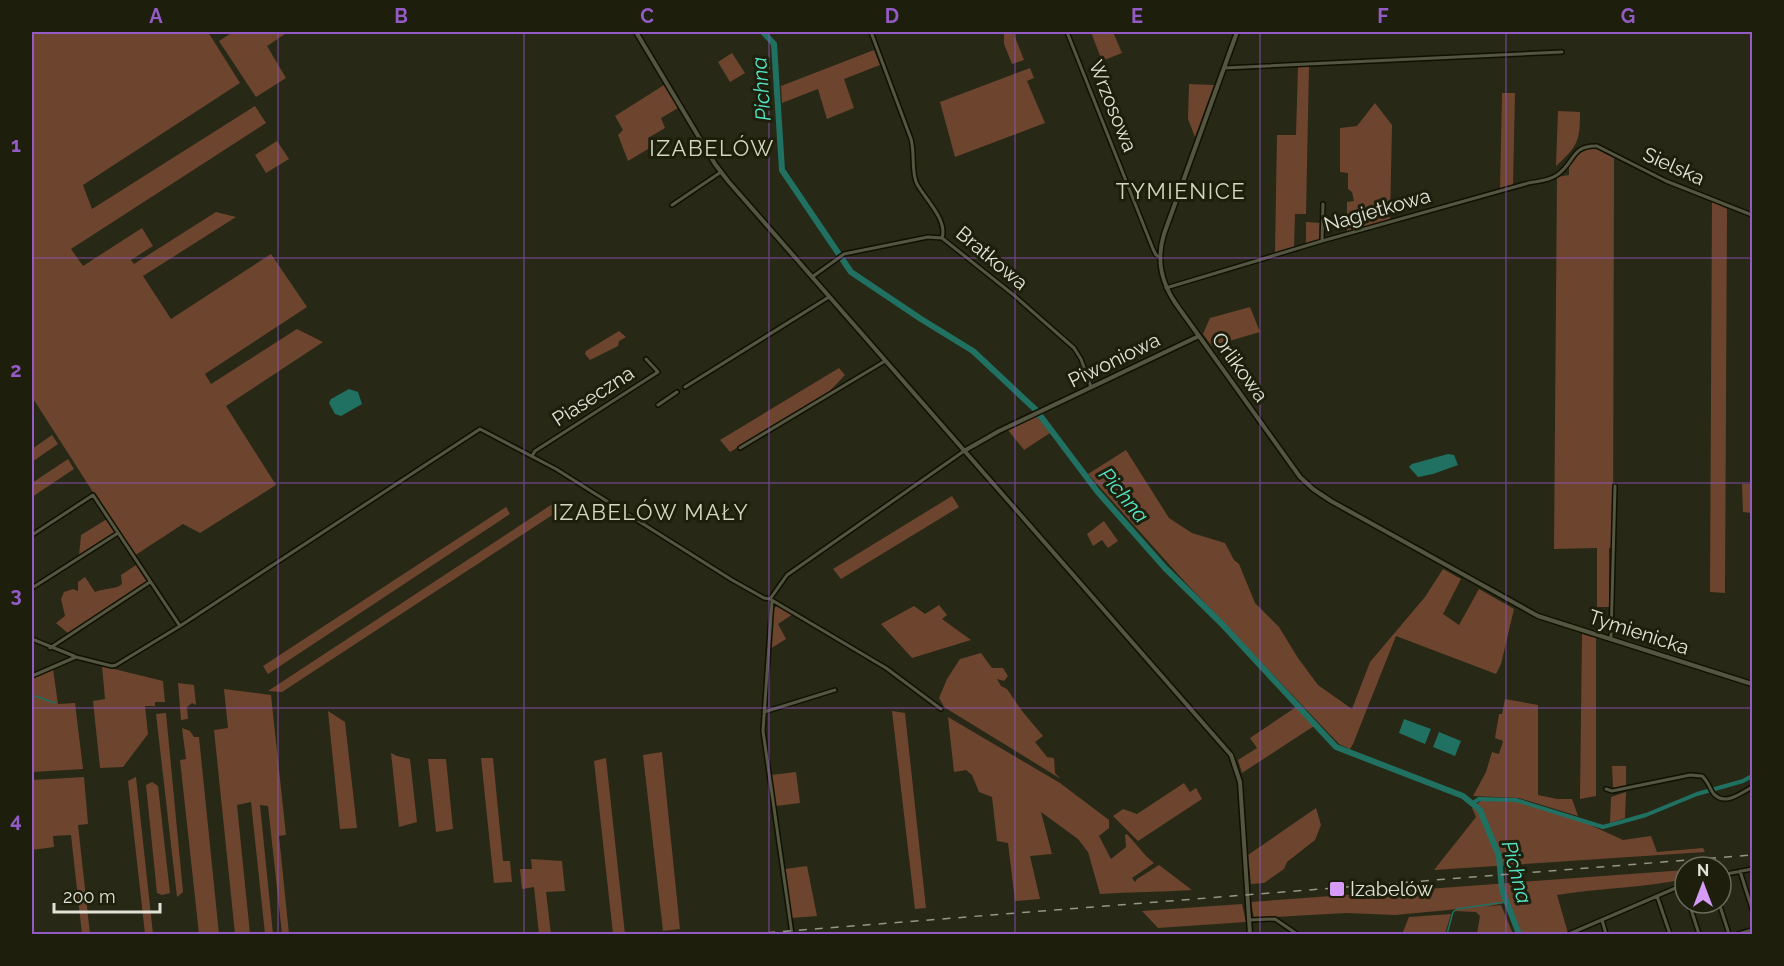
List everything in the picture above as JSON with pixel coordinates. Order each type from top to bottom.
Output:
[{"type":"street","points":[[636,32],[721,172],[1231,755],[1239,782],[1250,934]]},
{"type":"street","name":"Bratkowa","points":[[871,32],[911,139],[914,149],[916,182],[943,227],[942,238],[1015,296],[1074,348],[1081,359],[1091,387]]},
{"type":"street","name":"Wrzosowa","points":[[1067,32],[1153,249],[1160,257]]},
{"type":"street","name":"Orlikowa","points":[[1237,32],[1164,234],[1160,268],[1166,288],[1300,477],[1313,489],[1519,605]]},
{"type":"street","points":[[1224,68],[1562,52]]},
{"type":"street","name":"Sielska","points":[[1584,146],[1597,146],[1666,181],[1752,215]]},
{"type":"street","name":"Nagietkowa","points":[[1166,288],[1322,241],[1550,179],[1562,171],[1584,146]]},
{"type":"street","points":[[672,205],[721,172]]},
{"type":"street","points":[[1322,241],[1323,204]]},
{"type":"street","points":[[812,277],[844,254],[928,237],[942,238]]},
{"type":"street","points":[[686,387],[829,297]]},
{"type":"street","name":"Piwoniowa","points":[[964,451],[999,431],[1199,336]]},
{"type":"street","name":"Piaseczna","points":[[532,456],[535,451],[658,372],[646,359]]},
{"type":"street","points":[[740,448],[885,361]]},
{"type":"street","points":[[658,405],[677,392]]},
{"type":"street","points":[[32,639],[76,657],[116,665],[180,626],[478,430],[484,430],[532,456],[732,580],[879,663],[916,688],[941,709]]},
{"type":"street","points":[[792,934],[764,737],[771,600],[784,578],[806,560],[964,451]]},
{"type":"street","points":[[1611,638],[1615,486]]},
{"type":"street","points":[[32,535],[93,495],[180,626]]},
{"type":"street","points":[[32,588],[118,533]]},
{"type":"street","points":[[50,648],[150,582]]},
{"type":"street","name":"Tymienicka","points":[[1519,605],[1538,616],[1752,684]]},
{"type":"street","points":[[32,676],[76,657]]},
{"type":"street","points":[[764,712],[835,690]]},
{"type":"street","points":[[1606,789],[1612,791],[1690,775],[1702,776],[1717,796],[1729,799],[1752,787]]},
{"type":"street","points":[[1733,872],[1752,869]]},
{"type":"street","points":[[1740,871],[1752,909]]},
{"type":"street","points":[[1569,934],[1673,890]]},
{"type":"street","points":[[1657,896],[1670,934]]},
{"type":"street","points":[[1693,915],[1699,934]]},
{"type":"street","points":[[1723,915],[1729,934]]},
{"type":"street","points":[[1250,920],[1275,919],[1297,934]]},
{"type":"street","points":[[1602,920],[1606,934]]},
{"type":"street","points":[[1738,934],[1752,930]]},
{"type":"shaded area","points":[[32,32],[208,32],[240,83],[83,185],[92,209],[255,106],[266,123],[71,249],[83,266],[142,228],[153,246],[131,260],[134,264],[216,212],[236,217],[143,276],[171,319],[271,254],[307,307],[205,374],[211,384],[297,329],[323,342],[226,406],[276,485],[200,533],[183,524],[134,556],[32,397]]},
{"type":"shaded area","points":[[233,32],[288,32],[267,46],[286,78],[256,97],[219,41]]},
{"type":"shaded area","points":[[1004,32],[1013,32],[1024,60],[1012,64],[1004,44]]},
{"type":"shaded area","points":[[1091,32],[1113,32],[1122,53],[1102,61]]},
{"type":"shaded area","points":[[874,50],[880,65],[844,79],[854,108],[827,119],[818,89],[782,103],[781,86]]},
{"type":"shaded area","points":[[732,53],[745,73],[730,82],[718,62]]},
{"type":"shaded area","points":[[1309,66],[1306,214],[1295,214],[1294,247],[1275,253],[1277,135],[1296,135],[1298,67]]},
{"type":"shaded area","points":[[1030,68],[1034,78],[1027,81],[1045,123],[955,157],[940,102]]},
{"type":"shaded area","points":[[1189,84],[1214,85],[1195,137],[1188,119]]},
{"type":"shaded area","points":[[664,85],[678,108],[661,118],[665,128],[648,138],[653,146],[628,161],[618,135],[623,130],[615,116]]},
{"type":"shaded area","points":[[1502,93],[1515,93],[1513,186],[1500,190]]},
{"type":"shaded area","points":[[1375,103],[1392,125],[1390,221],[1347,233],[1347,202],[1354,201],[1352,192],[1348,189],[1348,173],[1340,172],[1340,128],[1357,126]]},
{"type":"shaded area","points":[[1558,111],[1580,112],[1580,122],[1578,137],[1573,148],[1556,166]]},
{"type":"shaded area","points":[[277,141],[289,159],[266,173],[255,155]]},
{"type":"shaded area","points":[[1583,149],[1598,149],[1614,158],[1613,548],[1609,548],[1609,607],[1597,607],[1597,548],[1554,549],[1557,177],[1569,175],[1569,165]]},
{"type":"shaded area","points":[[1712,201],[1727,209],[1725,593],[1710,592]]},
{"type":"shaded area","points":[[1306,222],[1321,223],[1320,240],[1306,244]]},
{"type":"shaded area","points":[[1250,307],[1260,332],[1212,346],[1203,334],[1210,318]]},
{"type":"shaded area","points":[[619,331],[626,337],[619,341],[618,346],[590,360],[585,354],[586,351]]},
{"type":"shaded area","points":[[839,368],[845,375],[828,393],[730,452],[720,440]]},
{"type":"shaded area","points":[[1037,416],[1050,433],[1024,450],[1008,430]]},
{"type":"shaded area","points":[[52,435],[58,444],[32,462],[32,449]]},
{"type":"shaded area","points":[[1126,450],[1169,518],[1192,533],[1225,543],[1234,560],[1239,564],[1255,603],[1279,627],[1318,685],[1352,709],[1370,662],[1425,597],[1443,569],[1461,579],[1443,614],[1459,625],[1479,589],[1514,609],[1501,664],[1496,674],[1396,636],[1353,744],[1350,749],[1339,744],[1185,582],[1088,474]]},
{"type":"shaded area","points":[[68,459],[74,469],[32,497],[32,483]]},
{"type":"shaded area","points":[[1742,484],[1752,484],[1752,513],[1743,512]]},
{"type":"shaded area","points":[[952,496],[959,507],[841,579],[833,569]]},
{"type":"shaded area","points":[[554,503],[560,510],[282,692],[268,691]]},
{"type":"shaded area","points":[[506,507],[510,514],[268,674],[263,666]]},
{"type":"shaded area","points":[[107,519],[115,532],[79,556],[81,535]]},
{"type":"shaded area","points":[[1104,521],[1118,541],[1108,548],[1102,540],[1093,546],[1087,534]]},
{"type":"shaded area","points":[[136,565],[147,582],[69,634],[56,623],[65,616],[61,599],[64,592],[73,589],[78,591],[78,582],[85,577],[95,592],[116,587],[122,584],[121,575]]},
{"type":"shaded area","points":[[939,605],[947,615],[942,619],[971,640],[912,658],[881,624],[914,606],[925,614]]},
{"type":"shaded area","points":[[777,606],[793,614],[778,624],[786,639],[770,649],[773,609]]},
{"type":"shaded area","points":[[1582,634],[1596,638],[1596,796],[1580,799]]},
{"type":"shaded area","points":[[981,653],[992,668],[1003,668],[1008,676],[1004,681],[997,679],[1043,736],[1035,742],[1047,757],[1054,758],[1055,773],[1061,779],[944,707],[939,698],[947,679],[960,659]]},
{"type":"shaded area","points":[[102,666],[163,681],[165,702],[155,702],[155,706],[145,706],[148,734],[123,767],[100,768],[93,701],[105,699]]},
{"type":"shaded area","points":[[53,669],[58,704],[75,703],[83,769],[32,772],[32,678]]},
{"type":"shaded area","points":[[178,683],[194,685],[196,705],[192,703],[187,707],[188,719],[181,720]]},
{"type":"shaded area","points":[[224,689],[271,695],[286,835],[279,836],[289,934],[282,934],[268,806],[260,805],[273,934],[265,934],[251,802],[237,805],[250,934],[235,934],[214,730],[228,728]]},
{"type":"shaded area","points":[[1505,699],[1538,705],[1538,795],[1572,799],[1578,816],[1519,798],[1473,796],[1486,772],[1492,752],[1499,754],[1503,741],[1495,738],[1499,714],[1502,714]]},
{"type":"shaded area","points":[[1296,707],[1314,726],[1242,773],[1238,760],[1257,748],[1250,738]]},
{"type":"shaded area","points":[[328,711],[345,722],[357,828],[340,829]]},
{"type":"shaded area","points":[[892,711],[905,713],[926,908],[915,909]]},
{"type":"shaded area","points":[[166,713],[183,892],[177,897],[156,714]]},
{"type":"shaded area","points":[[948,717],[1060,783],[1109,820],[1109,828],[1099,836],[1111,859],[1126,847],[1125,835],[1127,834],[1154,863],[1132,878],[1135,882],[1159,865],[1192,890],[1100,894],[1088,852],[1078,839],[1041,812],[1052,854],[1030,856],[1040,899],[1015,901],[1008,843],[997,841],[992,797],[979,792],[972,775],[966,770],[954,772]]},
{"type":"shaded area","points":[[182,728],[190,731],[194,737],[199,737],[219,934],[199,934],[180,760],[186,759]]},
{"type":"shaded area","points":[[662,752],[680,929],[663,931],[643,755]]},
{"type":"shaded area","points":[[391,753],[410,759],[417,822],[399,827]]},
{"type":"shaded area","points":[[481,758],[493,758],[503,861],[510,861],[512,882],[494,883]]},
{"type":"shaded area","points":[[606,758],[625,934],[613,934],[594,761]]},
{"type":"shaded area","points":[[428,759],[446,759],[453,829],[436,832]]},
{"type":"shaded area","points":[[1612,766],[1626,766],[1626,787],[1615,789],[1613,787]]},
{"type":"shaded area","points":[[796,772],[800,803],[776,806],[771,775]]},
{"type":"shaded area","points":[[84,777],[88,824],[78,825],[90,934],[82,934],[71,835],[53,836],[54,847],[32,850],[32,780]]},
{"type":"shaded area","points":[[136,777],[153,934],[145,934],[128,781]]},
{"type":"shaded area","points":[[152,782],[158,786],[170,893],[162,895],[157,893],[146,785]]},
{"type":"shaded area","points":[[1184,783],[1190,792],[1196,788],[1202,799],[1138,841],[1113,816],[1123,809],[1137,814]]},
{"type":"shaded area","points":[[1626,792],[1625,818],[1610,823],[1611,797]]},
{"type":"shaded area","points":[[1482,800],[1516,801],[1586,823],[1623,840],[1651,836],[1657,852],[1703,848],[1705,852],[1434,870],[1476,817],[1472,808]]},
{"type":"shaded area","points":[[1316,808],[1321,825],[1315,840],[1287,862],[1284,869],[1264,883],[1251,884],[1248,855]]},
{"type":"shaded area","points":[[531,859],[562,861],[565,891],[546,892],[551,934],[539,934],[534,887],[522,889],[520,869],[532,869]]},
{"type":"shaded area","points":[[807,866],[817,916],[792,918],[785,869]]},
{"type":"shaded area","points":[[1673,871],[1673,881],[1557,895],[1568,933],[1563,934],[1519,934],[1505,903],[1485,907],[1501,905],[1513,934],[1477,934],[1480,916],[1476,912],[1455,911],[1459,909],[1395,915],[1346,913],[1254,918],[1251,902]]},
{"type":"shaded area","points":[[1242,904],[1246,922],[1158,928],[1142,911]]},
{"type":"shaded area","points":[[1451,914],[1445,934],[1402,934],[1409,917]]},
{"type":"water","points":[[349,389],[358,392],[362,404],[341,416],[335,414],[329,403],[331,399]]},
{"type":"water","points":[[1448,454],[1454,455],[1458,465],[1418,477],[1409,467],[1412,464]]},
{"type":"water","points":[[1404,719],[1431,729],[1425,744],[1399,733]]},
{"type":"water","points":[[1439,732],[1461,741],[1455,756],[1433,747]]},
{"type":"waterway","name":"Pichna","points":[[763,32],[774,44],[782,170],[851,272],[973,351],[1036,410],[1097,491],[1165,568],[1221,623],[1336,747],[1463,796],[1480,810],[1499,856],[1502,890],[1519,934]]},
{"type":"waterway","points":[[32,697],[55,703]]},
{"type":"waterway","points":[[1473,803],[1479,799],[1516,800],[1603,827],[1646,815],[1697,794],[1743,781],[1752,776]]},
{"type":"waterway","points":[[1447,934],[1453,912],[1457,909],[1505,902]]},
{"type":"railway","points":[[751,934],[1752,855]]},
{"type":"place","name":"Izabelów","points":[[1337,889]]},
{"type":"district","name":"IZABELÓW","points":[[712,148]]},
{"type":"district","name":"TYMIENICE","points":[[1181,191]]},
{"type":"district","name":"IZABELÓW MAŁY","points":[[651,512]]}]
